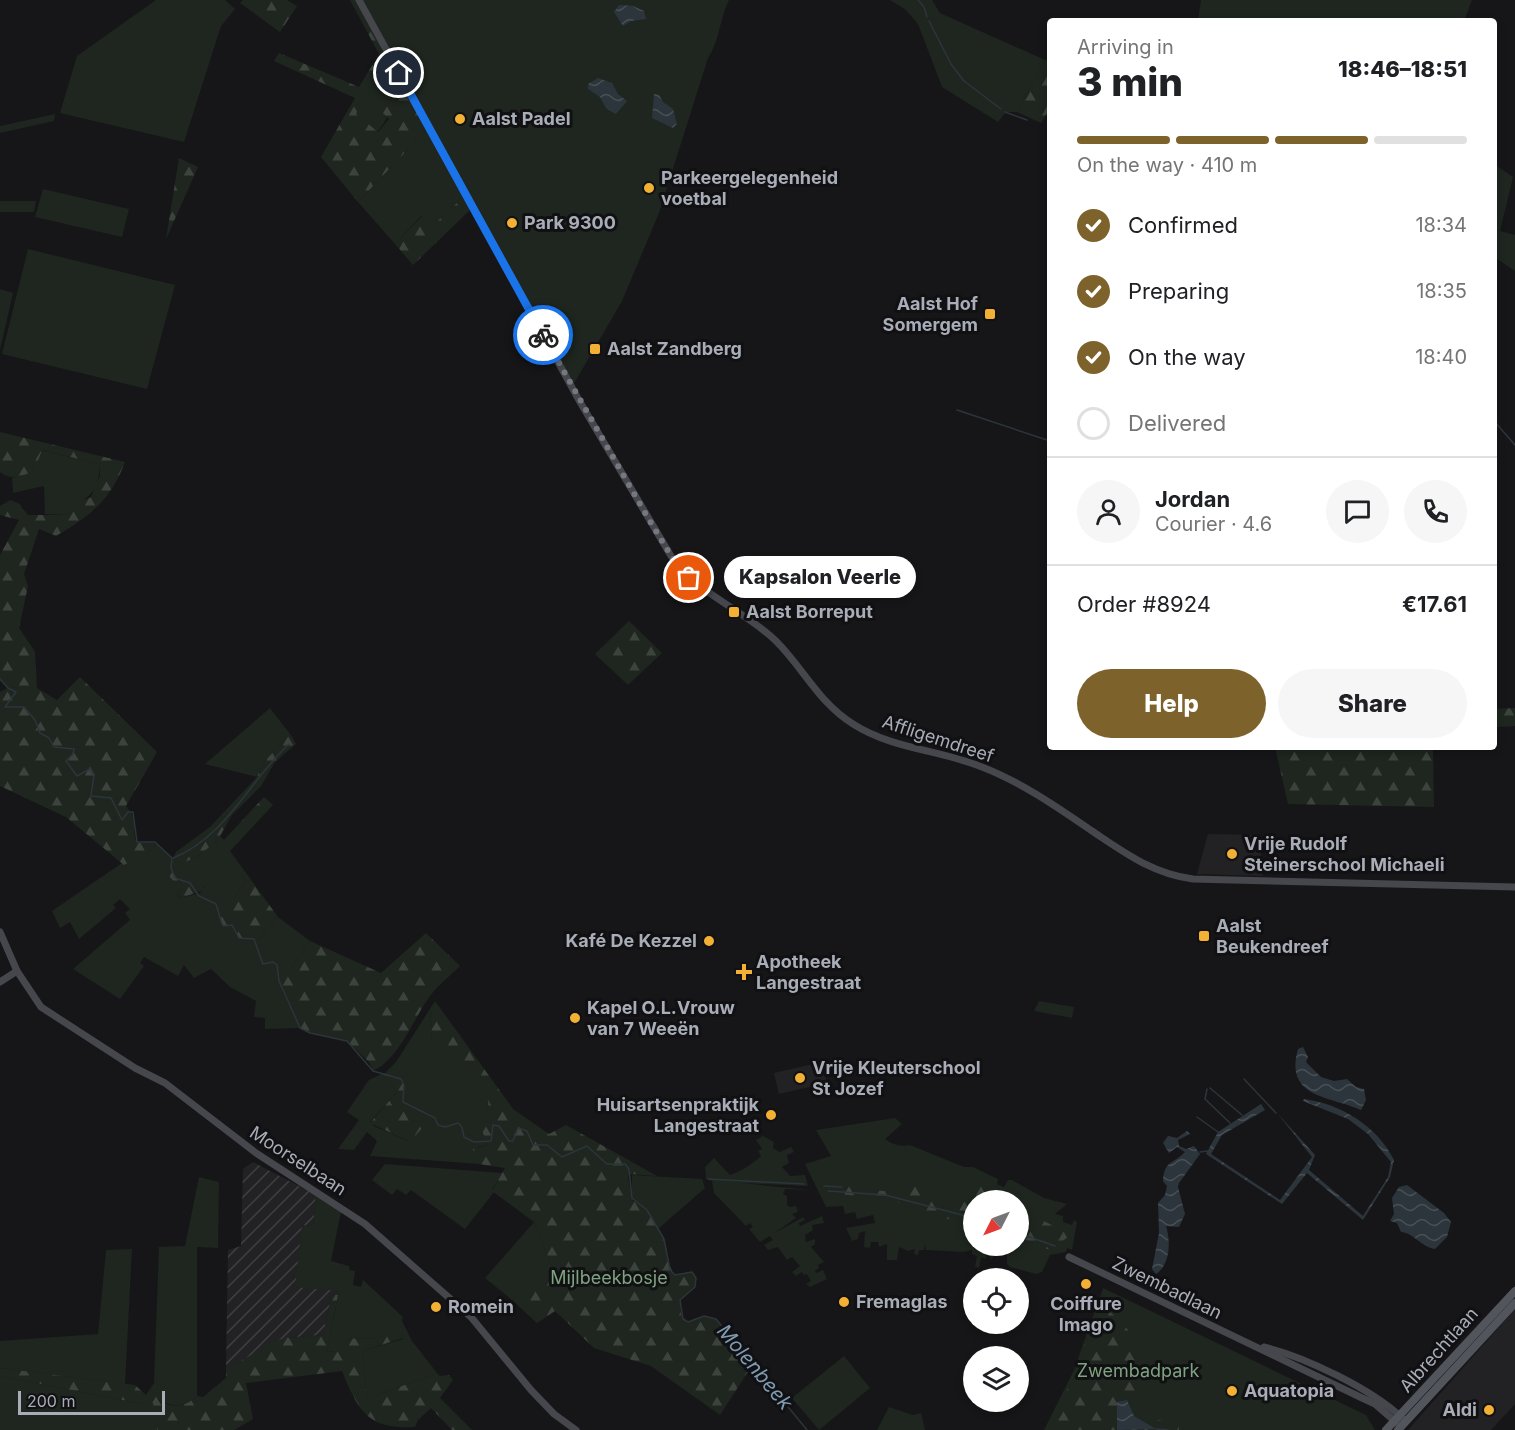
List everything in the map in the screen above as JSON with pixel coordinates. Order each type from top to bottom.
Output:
[{"type":"main road","name":"Albrechtlaan","points":[[1386,1430],[1515,1291]]},
{"type":"main road","name":"Albrechtlaan","points":[[1402,1426],[1515,1303]]},
{"type":"street","name":"Affligemdreef","points":[[359,0],[579,402],[671,556],[689,578],[775,640],[826,704],[838,714],[856,726],[905,746],[984,767],[1052,804],[1148,867],[1166,874],[1193,879],[1515,887]]},
{"type":"street","name":"Moorselbaan","points":[[0,932],[31,994],[50,1013],[135,1068],[165,1083],[256,1153],[365,1224],[471,1317],[531,1390],[554,1413],[576,1430]]},
{"type":"street","points":[[0,982],[17,970]]},
{"type":"street","name":"Zwembadlaan","points":[[1069,1257],[1298,1367],[1382,1399],[1402,1426]]},
{"type":"street","name":"Zwembadlaan","points":[[1253,1345],[1288,1355],[1331,1375],[1362,1393]]},
{"type":"street","points":[[1298,1367],[1300,1363],[1331,1375]]},
{"type":"shaded area","name":"Vrije Rudolf Steinerschool Michaeli","points":[[1208,834],[1259,835],[1263,876],[1197,874]]},
{"type":"shaded area","name":"Vrije Kleuterschool St Jozef","points":[[822,1062],[827,1083],[779,1094],[774,1073]]},
{"type":"shaded area","points":[[253,1162],[316,1195],[313,1228],[302,1225],[340,1291],[338,1295],[332,1294],[323,1335],[284,1338],[226,1369],[228,1250],[241,1246],[243,1169]]},
{"type":"shaded area","points":[[1515,1309],[1515,1404],[1491,1430],[1408,1430]]},
{"type":"green space","points":[[156,0],[225,0],[235,9],[221,26],[184,142],[60,113],[77,56]]},
{"type":"green space","points":[[243,0],[287,0],[297,6],[280,32],[240,3]]},
{"type":"green space","points":[[350,0],[356,0],[387,54],[356,114],[378,132],[389,119],[382,112],[390,103],[384,96],[400,81],[427,129],[358,202],[321,157],[355,98],[274,61],[279,53],[359,87],[379,54]]},
{"type":"green space","points":[[359,0],[729,0],[715,44],[708,58],[659,213],[622,301],[572,387]]},
{"type":"green space","points":[[890,0],[932,0],[940,13],[1045,60],[1017,112],[1006,112],[998,122],[942,87],[918,24],[906,10]]},
{"type":"green space","points":[[1201,0],[1472,0],[1465,18],[1198,18]]},
{"type":"green space","points":[[387,54],[400,81],[388,114],[377,132],[355,114]]},
{"type":"green space","points":[[1047,60],[1047,114],[1041,123],[1017,112]]},
{"type":"green space","points":[[55,114],[54,121],[0,133],[0,126]]},
{"type":"green space","points":[[427,129],[456,181],[460,200],[432,226],[421,216],[395,244],[358,202]]},
{"type":"green space","points":[[179,158],[198,167],[166,239]]},
{"type":"green space","points":[[1497,166],[1513,177],[1500,231],[1515,235],[1515,271],[1497,259]]},
{"type":"green space","points":[[456,181],[473,207],[413,265],[395,244],[422,216],[432,226],[459,201],[450,186]]},
{"type":"green space","points":[[43,189],[129,209],[122,237],[35,217]]},
{"type":"green space","points":[[0,201],[36,201],[34,212],[0,212]]},
{"type":"green space","points":[[28,249],[175,285],[147,389],[2,354]]},
{"type":"green space","points":[[0,289],[13,293],[0,350]]},
{"type":"green space","points":[[0,432],[125,462],[113,487],[89,514],[56,536],[39,529],[24,574],[28,586],[19,628],[35,652],[37,688],[57,700],[80,677],[157,752],[126,806],[134,818],[135,839],[139,843],[155,842],[153,849],[124,865],[66,817],[0,786],[0,692],[8,688],[0,679],[0,555],[19,520],[0,515],[0,506],[10,500],[18,503],[28,515],[67,515],[78,503],[91,497],[100,476],[99,464],[42,450],[34,471],[17,477],[4,475],[0,472]]},
{"type":"green space","points":[[41,450],[99,464],[99,475],[94,489],[67,515],[45,514],[44,486],[13,493],[12,478],[34,471]]},
{"type":"green space","points":[[629,621],[662,653],[628,685],[595,654]]},
{"type":"green space","points":[[270,708],[290,734],[263,763],[257,777],[205,764]]},
{"type":"green space","points":[[1515,708],[1515,726],[1497,727],[1497,709]]},
{"type":"green space","points":[[290,734],[296,744],[275,762],[261,786],[232,815],[220,836],[224,840],[264,797],[273,805],[230,851],[278,917],[256,942],[254,939],[239,938],[232,925],[222,924],[216,904],[234,899],[246,880],[216,842],[196,857],[181,864],[204,884],[204,890],[181,898],[177,894],[181,889],[169,876],[167,869],[176,852],[210,827],[257,777],[263,763]]},
{"type":"green space","points":[[1276,750],[1433,750],[1434,807],[1288,804]]},
{"type":"green space","points":[[155,842],[172,858],[170,867],[181,889],[177,894],[180,898],[200,893],[205,887],[180,864],[196,857],[215,842],[221,846],[246,880],[234,899],[219,910],[222,924],[232,925],[238,935],[254,939],[256,942],[278,917],[310,941],[290,969],[277,966],[282,990],[300,1028],[265,1029],[265,1018],[254,1017],[256,1001],[230,987],[211,969],[194,978],[184,965],[178,976],[144,957],[140,963],[144,966],[120,999],[73,969],[130,920],[125,913],[130,909],[120,899],[113,905],[116,908],[79,939],[70,922],[60,928],[52,911],[122,863],[153,849]]},
{"type":"green space","points":[[426,933],[460,966],[430,996],[398,1048],[383,1065],[373,1071],[369,1062],[347,1041],[310,1033],[300,1028],[279,981],[277,965],[290,969],[310,941],[381,973]]},
{"type":"green space","points":[[435,1001],[430,1018],[432,1040],[475,1077],[487,1095],[485,1134],[488,1145],[478,1147],[473,1156],[479,1164],[370,1156],[377,1141],[367,1132],[354,1150],[338,1149],[359,1120],[347,1112],[369,1080],[383,1073],[397,1092],[370,1122],[410,1142],[428,1120],[427,1114],[403,1102],[404,1085],[401,1079],[386,1075],[386,1072],[396,1062]]},
{"type":"green space","name":"Mijlbeekbosje","points":[[435,1001],[513,1109],[549,1134],[566,1125],[657,1176],[629,1174],[628,1178],[633,1201],[648,1212],[660,1231],[675,1275],[692,1272],[696,1278],[695,1287],[680,1300],[681,1315],[688,1322],[704,1316],[716,1319],[753,1364],[720,1415],[651,1366],[594,1348],[555,1311],[537,1323],[512,1300],[550,1262],[534,1222],[492,1191],[505,1168],[479,1164],[473,1156],[473,1149],[488,1145],[481,1125],[488,1106],[487,1098],[483,1088],[467,1069],[432,1041],[430,1018]]},
{"type":"green space","points":[[1039,1001],[1074,1007],[1072,1018],[1034,1011]]},
{"type":"green space","points":[[383,1073],[401,1079],[404,1085],[404,1102],[427,1114],[429,1120],[410,1142],[370,1123],[397,1092]]},
{"type":"green space","points":[[895,1118],[902,1124],[885,1139],[891,1143],[900,1146],[910,1145],[964,1167],[973,1167],[998,1179],[997,1184],[1004,1187],[1008,1180],[1012,1180],[1044,1198],[1067,1204],[1055,1214],[1063,1216],[1063,1222],[1072,1225],[1074,1220],[1077,1222],[1072,1250],[1067,1248],[1066,1252],[1050,1255],[1042,1272],[1036,1274],[1029,1272],[1029,1268],[1010,1267],[1007,1264],[1007,1256],[1029,1256],[1029,1190],[963,1190],[963,1252],[926,1250],[925,1244],[924,1250],[919,1250],[918,1255],[914,1254],[915,1249],[908,1251],[899,1247],[897,1260],[887,1260],[887,1244],[879,1247],[878,1242],[871,1242],[870,1248],[864,1247],[865,1231],[859,1233],[858,1239],[852,1241],[846,1228],[875,1223],[873,1215],[857,1219],[855,1212],[845,1214],[843,1206],[826,1207],[805,1164],[831,1156],[816,1130]]},
{"type":"green space","points":[[763,1136],[774,1142],[773,1148],[780,1152],[791,1147],[794,1152],[787,1155],[789,1163],[782,1167],[790,1176],[805,1175],[808,1186],[741,1183],[810,1190],[785,1189],[783,1194],[787,1196],[787,1205],[796,1206],[798,1212],[792,1214],[796,1218],[773,1234],[803,1217],[805,1220],[799,1223],[800,1226],[822,1216],[824,1223],[812,1225],[813,1230],[805,1235],[806,1242],[815,1239],[815,1244],[811,1247],[824,1262],[818,1265],[816,1273],[823,1270],[827,1279],[810,1287],[806,1284],[811,1281],[807,1274],[804,1275],[802,1272],[796,1276],[792,1272],[800,1266],[792,1257],[787,1260],[778,1247],[768,1250],[764,1245],[773,1240],[770,1236],[760,1242],[749,1229],[753,1227],[750,1223],[746,1226],[714,1193],[712,1181],[706,1179],[705,1167],[714,1158],[730,1175],[754,1162],[761,1156],[758,1151],[762,1149],[756,1140]]},
{"type":"green space","points":[[385,1164],[502,1173],[492,1190],[494,1192],[465,1229],[411,1190],[406,1195],[397,1189],[392,1195],[372,1180]]},
{"type":"green space","points":[[632,1175],[702,1179],[705,1188],[658,1229],[647,1210],[632,1198]]},
{"type":"green space","points":[[199,1177],[219,1182],[218,1248],[197,1247],[197,1396],[188,1403],[174,1405],[158,1400],[161,1386],[154,1383],[159,1247],[185,1246]]},
{"type":"green space","points":[[916,1177],[924,1184],[928,1197],[949,1201],[965,1183],[975,1178],[992,1190],[963,1190],[963,1221],[940,1218],[924,1210],[897,1202],[828,1192],[822,1183],[863,1185],[873,1190],[894,1192]]},
{"type":"green space","points":[[316,1195],[341,1212],[331,1261],[349,1266],[350,1270],[355,1271],[353,1285],[361,1287],[363,1280],[403,1317],[402,1321],[412,1341],[437,1373],[367,1399],[363,1351],[403,1339],[402,1332],[373,1339],[343,1338],[336,1351],[327,1352],[339,1291],[295,1287],[302,1225],[313,1227]]},
{"type":"green space","points":[[1042,1209],[1044,1221],[1071,1235],[1058,1244],[1059,1254],[1029,1241],[1029,1216],[1033,1217],[1036,1210]]},
{"type":"green space","points":[[534,1222],[550,1262],[512,1300],[485,1278]]},
{"type":"green space","points":[[132,1249],[125,1384],[0,1368],[0,1341],[98,1334],[106,1250]]},
{"type":"green space","points":[[977,1256],[987,1256],[986,1259],[981,1258],[979,1268],[975,1267]]},
{"type":"green space","name":"Zwembadpark","points":[[1103,1288],[1366,1415],[1375,1430],[1044,1430],[1074,1370]]},
{"type":"green space","points":[[332,1294],[338,1295],[327,1352],[336,1351],[342,1338],[373,1339],[402,1331],[403,1338],[363,1351],[367,1399],[437,1373],[440,1376],[449,1375],[453,1380],[440,1398],[472,1430],[452,1430],[431,1408],[418,1420],[415,1427],[398,1427],[375,1421],[359,1406],[342,1371],[246,1383],[253,1419],[234,1430],[157,1430],[153,1403],[143,1404],[0,1376],[0,1368],[135,1385],[146,1395],[154,1383],[161,1386],[162,1392],[158,1400],[178,1406],[183,1405],[197,1396],[203,1397],[226,1378],[226,1369],[260,1350],[259,1348],[284,1338],[323,1335]]},
{"type":"green space","points":[[1100,1304],[1130,1332],[1140,1350],[1143,1369],[1138,1392],[1142,1410],[1159,1420],[1179,1426],[1179,1430],[1052,1430]]},
{"type":"green space","points":[[844,1356],[870,1388],[819,1430],[792,1398]]},
{"type":"green space","points":[[0,1376],[143,1404],[154,1402],[157,1430],[0,1430]]},
{"type":"green space","points":[[889,1407],[913,1415],[921,1413],[925,1430],[877,1430]]},
{"type":"water","points":[[619,5],[633,6],[644,11],[646,19],[631,21],[623,26],[614,12]]},
{"type":"water","points":[[598,78],[612,83],[618,94],[627,101],[616,114],[606,108],[600,97],[588,89],[588,84]]},
{"type":"water","points":[[654,94],[659,95],[663,102],[673,109],[677,124],[673,128],[652,118]]},
{"type":"water","points":[[1303,1047],[1308,1057],[1306,1062],[1321,1077],[1334,1081],[1347,1079],[1356,1087],[1364,1089],[1366,1100],[1361,1110],[1313,1093],[1304,1086],[1298,1077],[1295,1065],[1298,1049]]},
{"type":"water","points":[[1304,1099],[1331,1106],[1368,1127],[1387,1148],[1394,1160],[1390,1177],[1363,1220],[1307,1173],[1282,1204],[1206,1154],[1218,1132],[1261,1104],[1265,1110],[1222,1135],[1211,1154],[1280,1200],[1312,1157],[1278,1114],[1315,1155],[1309,1170],[1363,1216],[1388,1177],[1391,1162],[1368,1134],[1348,1119],[1303,1101]]},
{"type":"water","points":[[1187,1131],[1190,1134],[1178,1140],[1179,1146],[1186,1149],[1194,1146],[1200,1154],[1179,1183],[1185,1214],[1179,1227],[1166,1226],[1169,1239],[1167,1259],[1156,1274],[1152,1269],[1159,1233],[1158,1203],[1165,1195],[1167,1186],[1163,1181],[1165,1169],[1185,1152],[1177,1147],[1169,1153],[1163,1143],[1168,1136],[1177,1138]]},
{"type":"water","points":[[1407,1185],[1444,1213],[1451,1222],[1447,1237],[1435,1249],[1401,1232],[1397,1223],[1390,1221],[1394,1214],[1392,1198],[1399,1187]]},
{"type":"water","points":[[1127,1400],[1134,1416],[1156,1429],[1117,1430],[1117,1402]]},
{"type":"waterway","points":[[918,0],[924,7],[927,17]]},
{"type":"waterway","points":[[929,21],[951,64],[964,81],[1001,109]]},
{"type":"waterway","points":[[1005,112],[1027,120]]},
{"type":"waterway","points":[[957,410],[1047,440]]},
{"type":"waterway","points":[[1497,424],[1515,445]]},
{"type":"waterway","name":"Molenbeek","points":[[0,679],[8,688],[16,692],[5,707],[24,707],[35,720],[40,733],[49,738],[54,747],[74,749],[73,754],[66,761],[77,776],[90,769],[94,775],[91,796],[111,798],[122,820],[128,812],[133,812],[137,842],[155,842],[172,858],[171,868],[175,878],[190,883],[199,896],[216,904],[222,924],[232,925],[239,938],[254,939],[263,964],[273,962],[277,965],[279,981],[300,1028],[310,1033],[347,1041],[373,1071],[401,1079],[404,1085],[403,1102],[435,1118],[438,1125],[445,1127],[458,1123],[462,1127],[464,1137],[474,1142],[491,1141],[493,1125],[499,1126],[509,1141],[513,1141],[518,1128],[527,1131],[533,1145],[547,1145],[562,1157],[587,1146],[607,1164],[625,1164],[629,1169],[632,1198],[647,1210],[664,1239],[670,1270],[675,1275],[692,1272],[696,1278],[695,1287],[680,1300],[683,1319],[688,1322],[704,1316],[716,1319],[807,1430]]},
{"type":"waterway","points":[[173,858],[208,837],[289,744]]},
{"type":"waterway","points":[[1244,1079],[1276,1113]]},
{"type":"waterway","points":[[1210,1088],[1242,1115]]},
{"type":"waterway","points":[[1207,1089],[1205,1099],[1230,1123]]},
{"type":"waterway","points":[[1197,1117],[1218,1132]]},
{"type":"waterway","points":[[1200,1152],[1208,1151]]},
{"type":"waterway","points":[[708,1179],[804,1184]]},
{"type":"waterway","points":[[824,1186],[842,1187]]},
{"type":"waterway","points":[[828,1191],[885,1195],[963,1215]]},
{"type":"waterway","points":[[1029,1237],[1055,1246]]},
{"type":"waterway","points":[[1156,1429],[1168,1430]]},
{"type":"way so far","points":[[543,335],[582,407],[648,518],[678,567],[689,578]]},
{"type":"place","name":"Aalst Padel","points":[[460,119]]},
{"type":"place","name":"Parkeergelegenheid voetbal","points":[[649,188]]},
{"type":"place","name":"Park 9300","points":[[512,223]]},
{"type":"place","name":"Aalst Hof Somergem","points":[[990,314]]},
{"type":"place","name":"Aalst Zandberg","points":[[595,349]]},
{"type":"place","name":"Kapsalon Veerle","points":[[689,578]]},
{"type":"place","name":"Aalst Borreput","points":[[734,612]]},
{"type":"place","name":"Vrije Rudolf Steinerschool Michaeli","points":[[1232,854]]},
{"type":"place","name":"Aalst Beukendreef","points":[[1204,936]]},
{"type":"place","name":"Kafé De Kezzel","points":[[709,941]]},
{"type":"place","name":"Apotheek Langestraat","points":[[744,972]]},
{"type":"place","name":"Kapel O.L.Vrouw van 7 Weeën","points":[[575,1018]]},
{"type":"place","name":"Vrije Kleuterschool St Jozef","points":[[800,1078]]},
{"type":"place","name":"Huisartsenpraktijk Langestraat","points":[[771,1115]]},
{"type":"place","name":"Coiffure Imago","points":[[1086,1284]]},
{"type":"place","name":"Fremaglas","points":[[844,1302]]},
{"type":"place","name":"Romein","points":[[436,1307]]},
{"type":"place","name":"Aquatopia","points":[[1232,1391]]},
{"type":"place","name":"Aldi","points":[[1489,1410]]},
{"type":"route","points":[[399,73],[543,335]]}]
